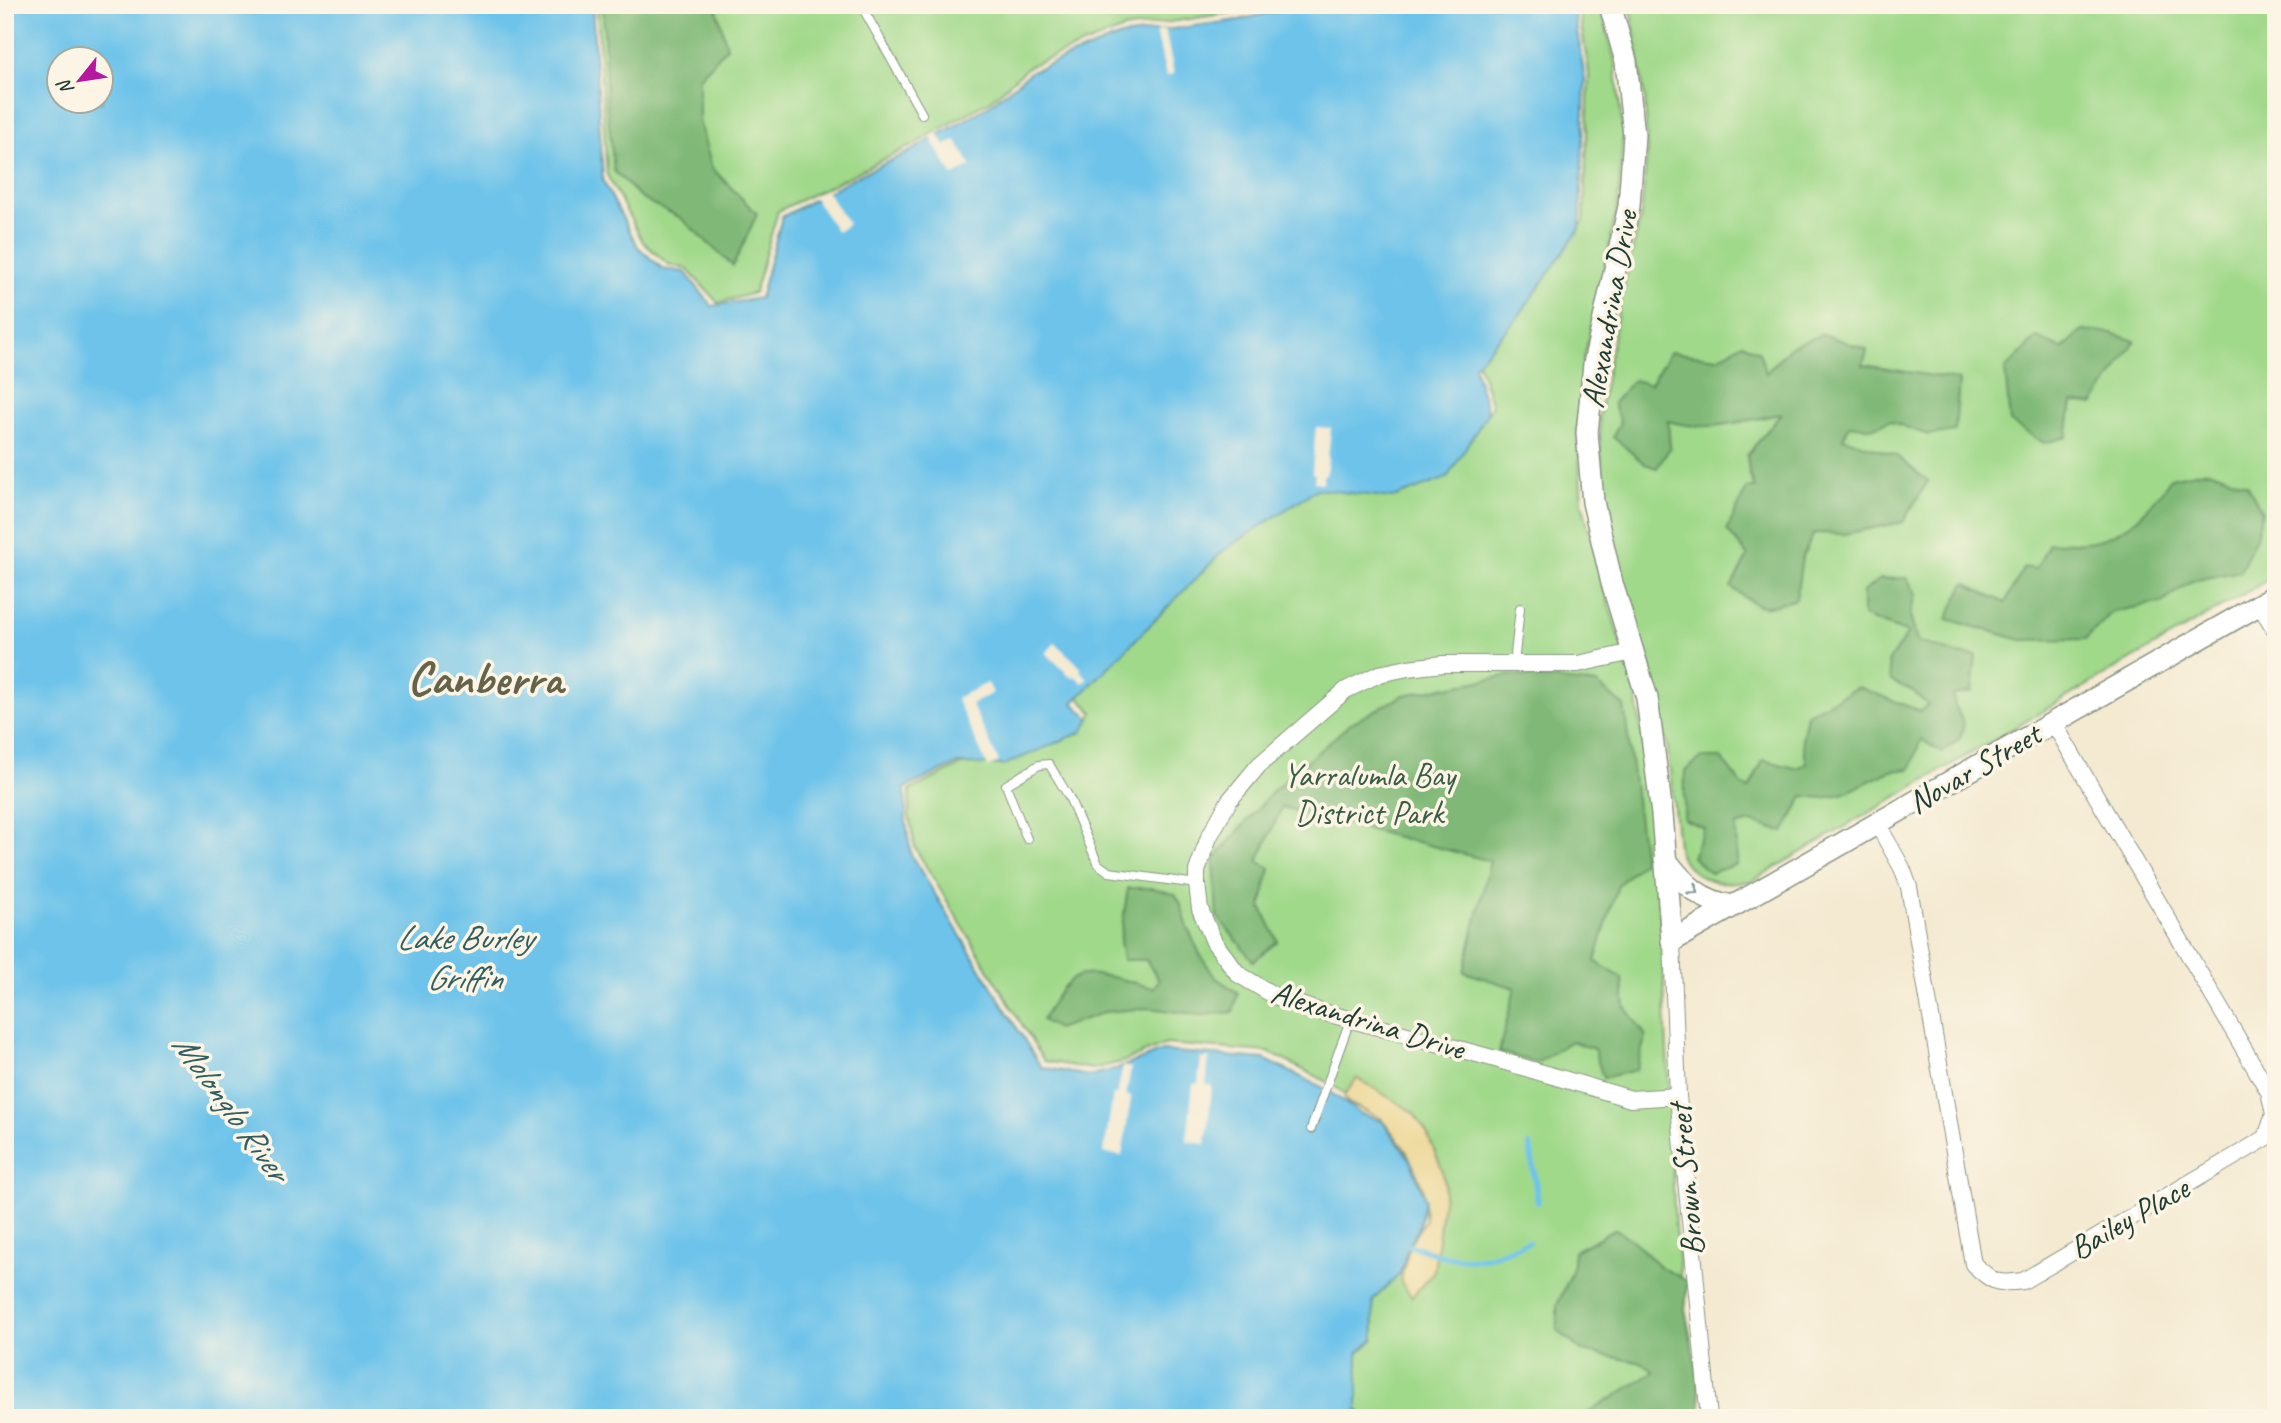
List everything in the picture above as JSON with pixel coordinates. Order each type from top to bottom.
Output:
[{"type":"main road","name":"Alexandrina Drive","points":[[1610,5],[1626,61],[1634,135],[1629,206],[1594,364],[1587,433],[1593,502],[1612,583],[1647,698],[1672,941]]},
{"type":"main road","name":"Novar Street","points":[[1672,941],[2267,599]]},
{"type":"main road","points":[[1665,859],[1681,881],[1697,893],[1716,903],[1733,906]]},
{"type":"street","points":[[2267,599],[2276,631]]},
{"type":"street","name":"Alexandrina Drive","points":[[1633,652],[1578,664],[1443,664],[1408,668],[1379,674],[1346,690],[1259,765],[1229,801],[1209,836],[1197,871],[1197,884],[1200,909],[1214,942],[1238,974],[1275,996],[1350,1020],[1631,1099],[1678,1096]]},
{"type":"street","name":"Bailey Place","points":[[1877,823],[1902,868],[1909,887],[1973,1264],[1989,1279],[2003,1284],[2023,1281],[2266,1138],[2274,1114],[2269,1092],[2053,722]]},
{"type":"street","name":"Brown Street","points":[[1672,941],[1678,1096],[1709,1418]]},
{"type":"lane","points":[[861,5],[922,114]]},
{"type":"lane","points":[[1514,663],[1520,607]]},
{"type":"lane","points":[[1027,839],[1006,785],[1039,765],[1049,764],[1069,797],[1098,864],[1109,872],[1197,884]]},
{"type":"lane","points":[[1311,1129],[1350,1020]]},
{"type":"green space","points":[[597,5],[1281,5],[1124,29],[1029,66],[991,100],[911,146],[778,211],[754,293],[718,303],[687,269],[668,264],[643,242],[607,175]]},
{"type":"green space","points":[[603,5],[716,5],[727,47],[699,78],[699,121],[712,168],[757,214],[733,266],[681,218],[642,199],[614,171],[607,104]]},
{"type":"green space","name":"Yarralumla Bay District Park","points":[[1578,5],[1600,5],[1615,61],[1623,135],[1618,205],[1583,363],[1577,432],[1582,502],[1602,582],[1636,693],[1651,809],[1662,940],[1675,1228],[1697,1418],[1365,1418],[1358,1410],[1358,1353],[1374,1339],[1373,1300],[1400,1274],[1413,1243],[1425,1225],[1429,1199],[1414,1155],[1384,1114],[1366,1108],[1328,1082],[1268,1052],[1166,1044],[1122,1062],[1092,1069],[1044,1061],[915,848],[909,815],[910,790],[959,766],[1008,758],[1085,725],[1093,712],[1077,696],[1224,544],[1314,483],[1450,471],[1492,405],[1477,360],[1521,310],[1584,221],[1589,73]]},
{"type":"green space","points":[[1630,5],[2276,5],[2276,575],[1752,881],[1729,883],[1702,877],[1679,855],[1667,743],[1649,663],[1624,591],[1603,487],[1599,416],[1618,312],[1641,215],[1647,152],[1645,99]]},
{"type":"green space","points":[[2083,330],[2111,333],[2135,341],[2093,405],[2072,402],[2067,437],[2044,443],[2010,422],[2005,369],[2037,337],[2062,349]]},
{"type":"green space","points":[[1823,334],[1867,350],[1863,365],[1959,380],[1955,431],[1928,435],[1889,421],[1871,428],[1850,425],[1843,438],[1895,455],[1928,481],[1903,522],[1844,534],[1814,533],[1802,558],[1796,599],[1761,606],[1731,587],[1748,556],[1727,530],[1747,488],[1755,488],[1749,473],[1747,455],[1781,414],[1711,426],[1668,421],[1670,448],[1657,468],[1645,464],[1613,437],[1620,422],[1613,403],[1633,380],[1650,384],[1670,352],[1718,358],[1743,343],[1759,352],[1766,373],[1791,346]]},
{"type":"green space","points":[[2209,470],[2247,484],[2262,512],[2256,537],[2240,571],[2192,581],[2163,602],[2112,612],[2086,639],[2021,640],[1947,619],[1965,583],[2005,603],[2024,567],[2036,569],[2049,543],[2088,542],[2118,532],[2156,499],[2171,478]]},
{"type":"green space","points":[[1907,578],[1916,594],[1910,615],[1917,641],[1957,654],[1976,656],[1972,692],[1953,695],[1964,724],[1960,738],[1942,753],[1921,739],[1910,769],[1890,771],[1845,793],[1824,798],[1803,796],[1784,832],[1751,822],[1736,826],[1737,864],[1710,873],[1692,857],[1704,828],[1684,819],[1685,771],[1701,758],[1721,758],[1742,785],[1749,789],[1763,760],[1795,768],[1807,764],[1802,739],[1807,714],[1858,687],[1920,711],[1928,705],[1913,691],[1891,681],[1888,662],[1908,633],[1863,616],[1863,592],[1880,579]]},
{"type":"green space","points":[[1512,675],[1597,684],[1624,706],[1644,861],[1618,885],[1595,961],[1622,978],[1625,1007],[1646,1036],[1636,1070],[1603,1078],[1594,1049],[1571,1041],[1537,1063],[1499,1052],[1515,988],[1464,972],[1490,861],[1282,807],[1258,861],[1270,868],[1261,907],[1278,941],[1253,961],[1217,916],[1214,859],[1273,791],[1351,723],[1404,695]]},
{"type":"green space","points":[[1128,888],[1152,888],[1175,894],[1201,956],[1215,977],[1238,993],[1233,1012],[1202,1015],[1148,1008],[1105,1012],[1057,1029],[1042,1020],[1061,990],[1076,977],[1103,976],[1153,988],[1159,980],[1146,960],[1123,960],[1120,940]]},
{"type":"green space","points":[[1616,1229],[1636,1243],[1660,1267],[1688,1281],[1685,1309],[1697,1370],[1701,1412],[1677,1414],[1678,1418],[1580,1418],[1654,1372],[1643,1363],[1582,1351],[1557,1330],[1557,1305],[1572,1272],[1574,1251]]},
{"type":"sand","points":[[1357,1078],[1413,1112],[1427,1133],[1442,1169],[1445,1185],[1434,1271],[1412,1297],[1400,1281],[1411,1242],[1425,1220],[1423,1188],[1407,1152],[1382,1119],[1348,1103],[1344,1096]]},
{"type":"water","name":"Lake Burley Griffin","points":[[5,5],[592,5],[603,181],[638,247],[663,269],[685,272],[712,306],[760,298],[782,217],[853,178],[907,153],[987,107],[1032,71],[1121,36],[1239,20],[1303,5],[1573,5],[1585,80],[1580,228],[1518,317],[1474,366],[1488,412],[1447,478],[1393,498],[1317,489],[1223,551],[1073,703],[1090,719],[1082,732],[1004,765],[957,764],[905,788],[911,855],[1041,1067],[1089,1076],[1119,1068],[1162,1051],[1264,1059],[1326,1089],[1361,1114],[1382,1121],[1410,1159],[1425,1199],[1418,1230],[1410,1241],[1400,1274],[1373,1300],[1374,1339],[1358,1353],[1358,1410],[1365,1418],[5,1418]]},
{"type":"pier","points":[[1165,30],[1174,74],[1166,76],[1156,31]]},
{"type":"pier","points":[[937,132],[945,146],[956,140],[971,166],[953,176],[930,136]]},
{"type":"pier","points":[[825,189],[848,224],[837,232],[813,196]]},
{"type":"pier","points":[[1316,427],[1331,428],[1323,483],[1314,482],[1315,474],[1312,473]]},
{"type":"pier","points":[[1055,643],[1082,668],[1080,671],[1088,678],[1083,683],[1075,676],[1072,678],[1046,653]]},
{"type":"pier","points":[[988,683],[993,693],[971,704],[999,762],[988,767],[956,698]]},
{"type":"pier","points":[[1209,1058],[1206,1084],[1212,1086],[1206,1144],[1187,1141],[1193,1084],[1198,1084],[1201,1059]]},
{"type":"pier","points":[[1123,1066],[1131,1068],[1126,1095],[1131,1097],[1122,1156],[1104,1153],[1113,1095],[1117,1095]]},
{"type":"waterway","points":[[1530,1145],[1538,1202]]},
{"type":"waterway","points":[[1403,1243],[1444,1256],[1476,1259],[1529,1242]]},
{"type":"district","name":"Canberra","points":[[485,678]]},
{"type":"water label","name":"Molonglo River","points":[[231,1107]]}]
